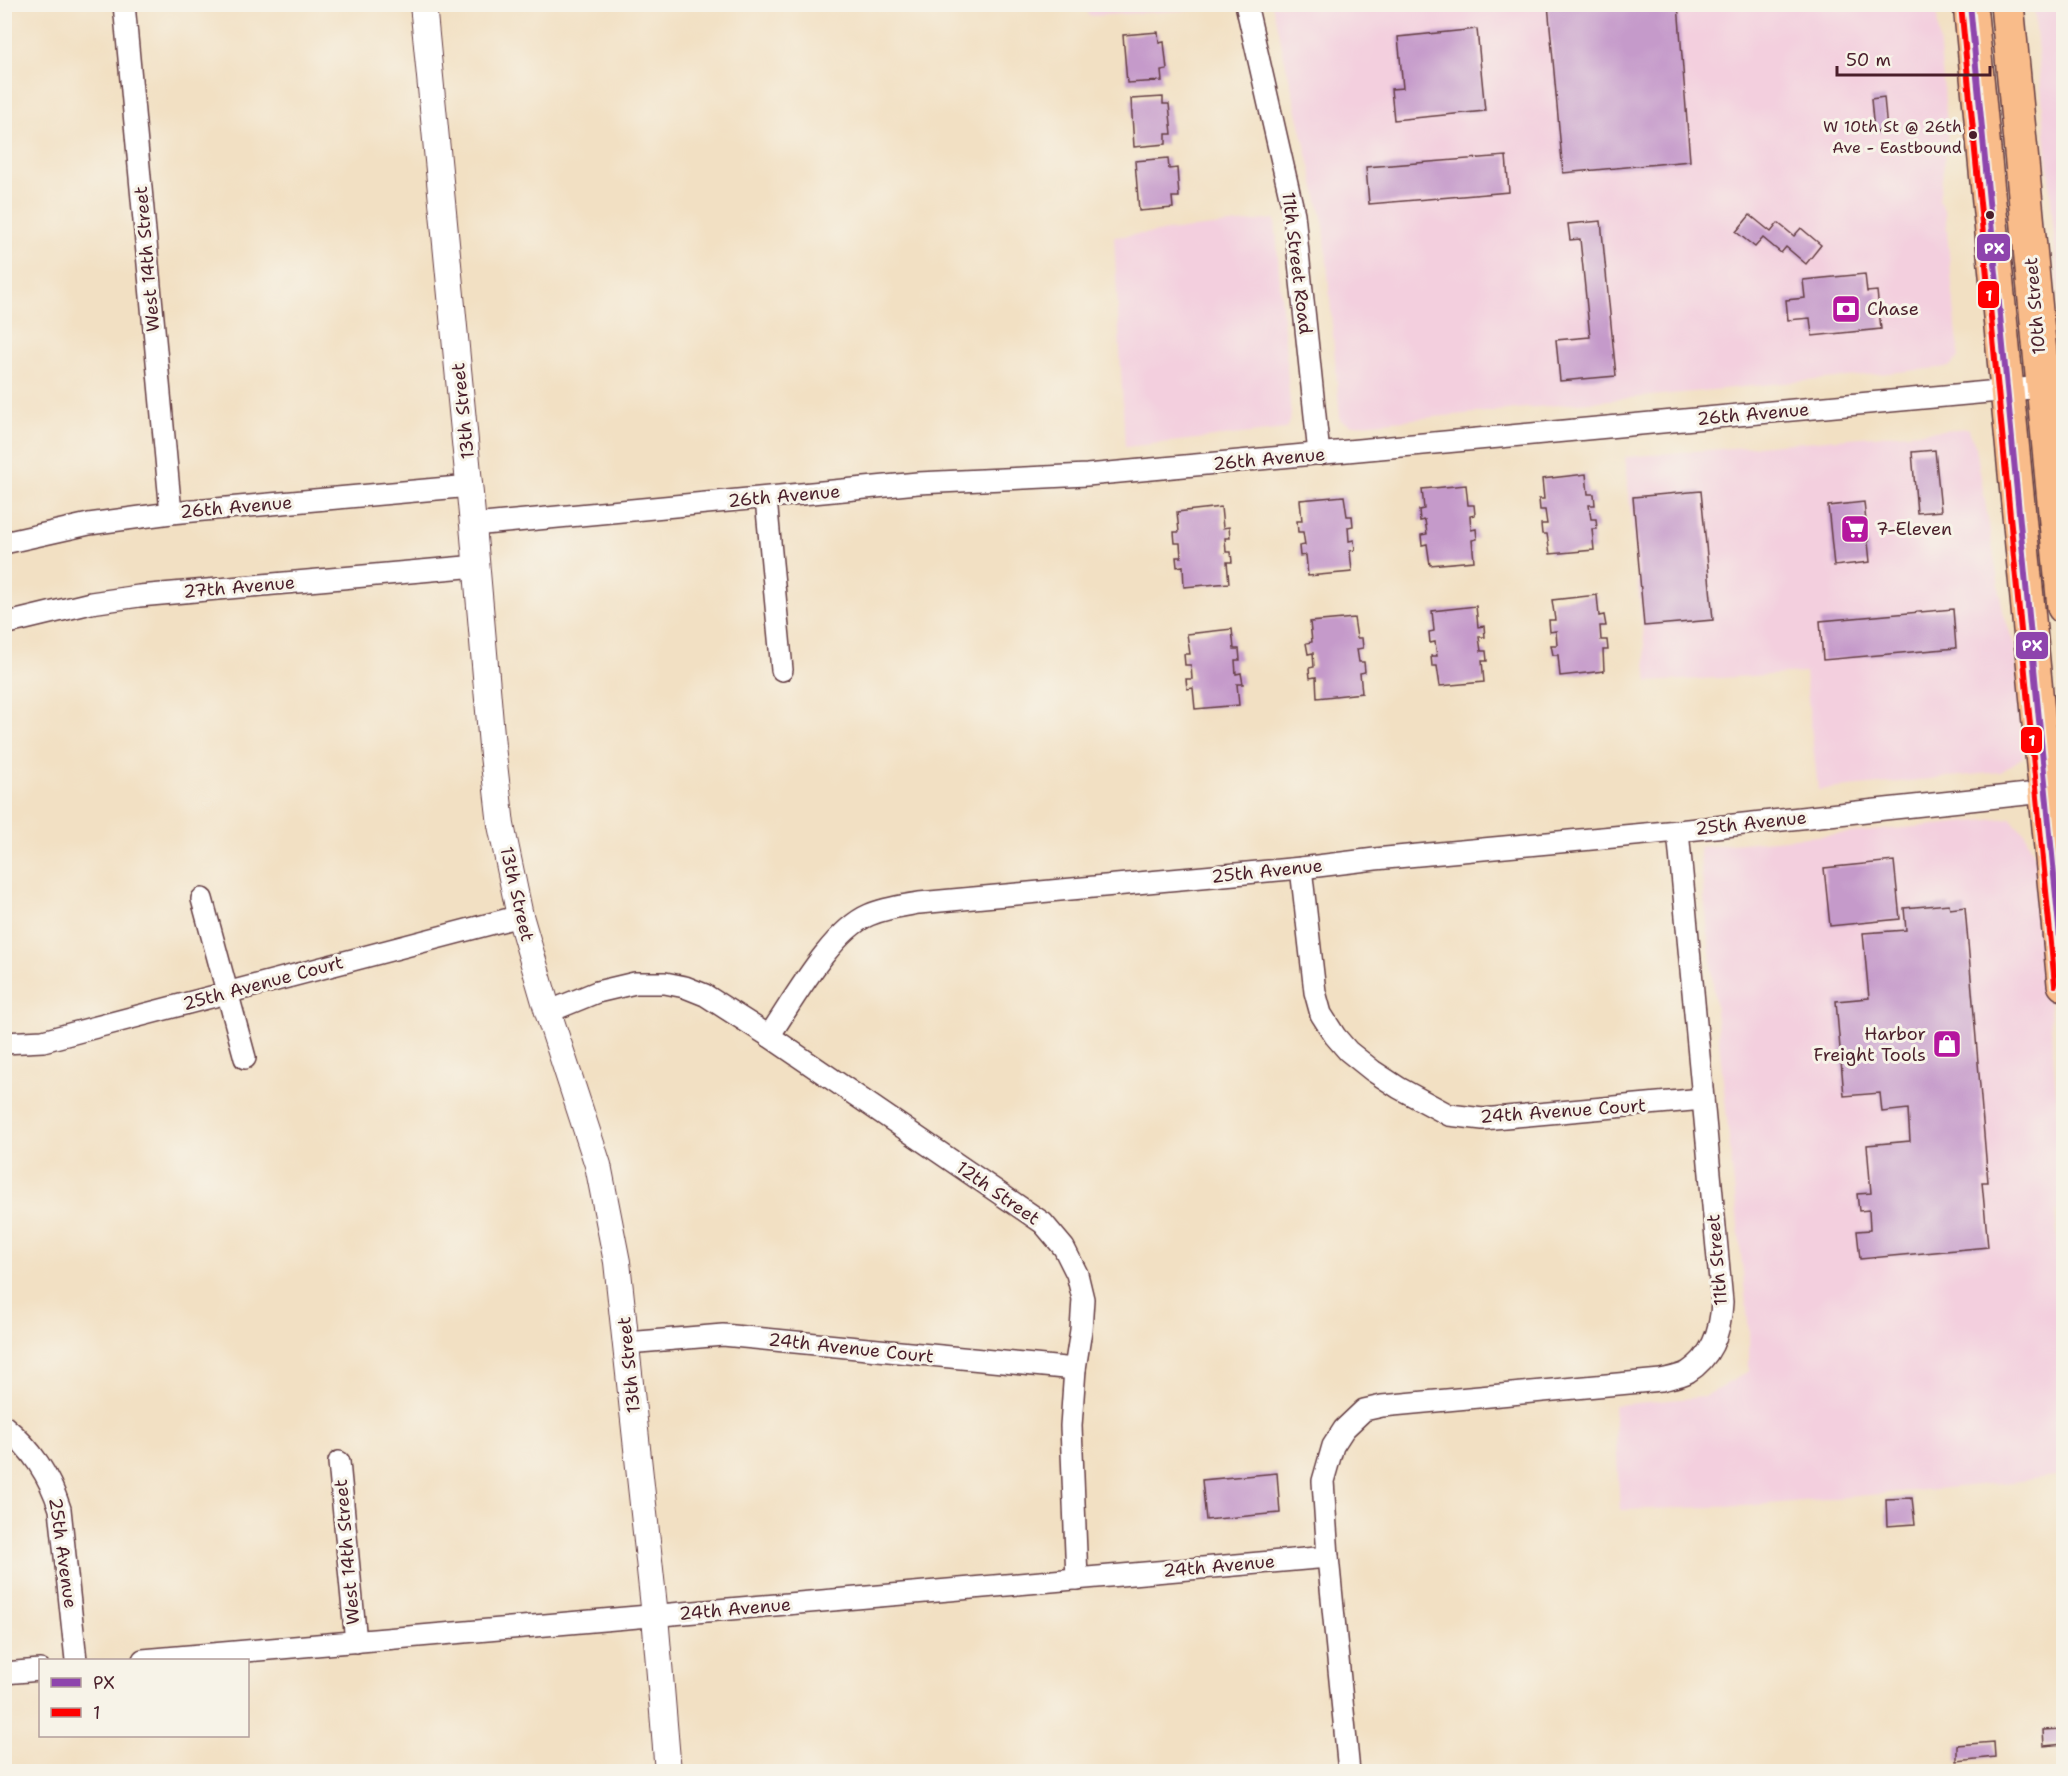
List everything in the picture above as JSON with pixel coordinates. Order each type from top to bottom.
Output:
[{"type":"main road","name":"10th Street","points":[[1970,4],[2006,390],[2054,791],[2064,984]]},
{"type":"main road","name":"10th Street","points":[[2007,4],[2053,386],[2064,607]]},
{"type":"street","name":"West 14th Street","points":[[124,4],[171,513]]},
{"type":"street","name":"13th Street","points":[[423,4],[501,825],[520,916],[548,1012],[598,1165],[618,1262],[655,1616],[668,1772]]},
{"type":"street","name":"11th Street Road","points":[[1246,4],[1294,214],[1319,454]]},
{"type":"street","name":"26th Avenue","points":[[473,525],[918,483],[1087,475],[2053,386]]},
{"type":"street","name":"26th Avenue","points":[[4,543],[89,524],[171,513],[470,486]]},
{"type":"street","points":[[766,499],[782,670]]},
{"type":"street","name":"27th Avenue","points":[[4,624],[91,603],[139,596],[477,566]]},
{"type":"street","name":"25th Avenue","points":[[769,1036],[832,943],[846,928],[868,915],[888,908],[919,903],[1301,868],[1386,857],[1678,831],[2054,791]]},
{"type":"street","name":"11th Street","points":[[1349,1772],[1323,1481],[1333,1446],[1344,1429],[1364,1410],[1382,1406],[1661,1380],[1687,1372],[1715,1342],[1721,1322],[1722,1302],[1678,831]]},
{"type":"street","name":"24th Avenue Court","points":[[1301,868],[1315,992],[1321,1014],[1348,1051],[1372,1071],[1399,1088],[1449,1115],[1483,1119],[1703,1099]]},
{"type":"street","points":[[202,899],[245,1058]]},
{"type":"street","name":"25th Avenue Court","points":[[4,1043],[43,1041],[520,916]]},
{"type":"street","points":[[548,1012],[597,992],[635,983],[665,983],[685,987],[705,995],[769,1036]]},
{"type":"street","name":"12th Street","points":[[769,1036],[1044,1223],[1064,1248],[1077,1274],[1083,1299],[1071,1426],[1077,1579]]},
{"type":"street","name":"24th Avenue Court","points":[[627,1343],[723,1335],[1075,1370]]},
{"type":"street","name":"25th Avenue","points":[[4,1426],[21,1440],[45,1470],[60,1509],[76,1659]]},
{"type":"street","name":"West 14th Street","points":[[339,1461],[356,1642]]},
{"type":"street","name":"24th Avenue","points":[[155,1659],[1328,1557]]},
{"type":"street","points":[[4,1673],[39,1670]]},
{"type":"shaded area","points":[[1087,5],[1224,5],[1225,8],[1088,16]]},
{"type":"shaded area","points":[[1272,5],[1936,5],[1948,134],[1939,200],[1945,212],[1959,357],[1949,367],[1352,425],[1340,420],[1324,226]]},
{"type":"shaded area","points":[[2034,5],[2063,5],[2063,340]]},
{"type":"shaded area","points":[[1275,219],[1291,416],[1286,429],[1125,447],[1114,237]]},
{"type":"shaded area","points":[[1968,428],[1976,447],[2003,612],[2015,648],[2023,757],[2001,772],[1818,790],[1805,673],[1648,682],[1625,457]]},
{"type":"shaded area","points":[[2010,818],[2024,832],[2040,868],[2063,1195],[2063,1211],[2055,1212],[2064,1306],[2063,1475],[2013,1482],[1746,1506],[1620,1510],[1614,1405],[1704,1397],[1749,1371],[1749,1332],[1699,847]]},
{"type":"building","points":[[1548,4],[1678,4],[1690,161],[1563,173]]},
{"type":"building","points":[[1477,29],[1485,111],[1394,120],[1391,89],[1403,88],[1398,37]]},
{"type":"building","points":[[1158,32],[1159,43],[1164,42],[1167,70],[1161,71],[1162,81],[1127,83],[1123,35]]},
{"type":"building","points":[[1163,97],[1163,104],[1169,104],[1172,134],[1166,134],[1166,144],[1134,147],[1131,99]]},
{"type":"building","points":[[1884,97],[1887,131],[1874,132],[1871,99]]},
{"type":"building","points":[[1506,156],[1509,192],[1369,204],[1366,167]]},
{"type":"building","points":[[1168,158],[1169,169],[1177,168],[1179,197],[1172,197],[1173,208],[1139,211],[1135,161]]},
{"type":"building","points":[[1750,215],[1771,232],[1778,223],[1794,236],[1801,228],[1821,245],[1806,264],[1786,247],[1781,253],[1763,238],[1755,247],[1736,232]]},
{"type":"building","points":[[1601,221],[1616,376],[1560,381],[1556,340],[1590,337],[1580,239],[1570,240],[1568,224]]},
{"type":"building","points":[[1865,274],[1867,292],[1877,291],[1881,329],[1812,336],[1810,318],[1788,320],[1786,300],[1805,298],[1803,280]]},
{"type":"building","points":[[1935,450],[1941,511],[1917,513],[1912,452]]},
{"type":"building","points":[[1586,474],[1588,494],[1594,494],[1595,505],[1589,505],[1591,519],[1596,519],[1597,529],[1592,529],[1594,550],[1550,554],[1547,534],[1542,534],[1541,524],[1547,524],[1545,510],[1540,510],[1539,499],[1544,499],[1542,479]]},
{"type":"building","points":[[1466,485],[1468,505],[1474,505],[1475,515],[1470,516],[1471,530],[1476,529],[1477,539],[1472,540],[1474,561],[1430,565],[1427,544],[1422,545],[1421,535],[1427,534],[1425,520],[1420,521],[1419,510],[1424,509],[1422,489]]},
{"type":"building","points":[[1701,491],[1713,620],[1644,626],[1633,497]]},
{"type":"building","points":[[1344,496],[1347,516],[1352,516],[1353,526],[1348,527],[1349,541],[1354,540],[1355,550],[1350,551],[1352,572],[1308,576],[1306,555],[1300,556],[1299,546],[1305,545],[1303,532],[1298,532],[1297,521],[1302,521],[1300,500]]},
{"type":"building","points":[[1864,502],[1870,562],[1834,566],[1828,506]]},
{"type":"building","points":[[1221,507],[1223,528],[1229,527],[1230,538],[1225,538],[1226,552],[1231,552],[1232,562],[1227,562],[1229,583],[1184,587],[1183,566],[1177,567],[1176,557],[1181,557],[1180,543],[1175,543],[1174,532],[1179,532],[1177,512]]},
{"type":"building","points":[[1597,595],[1599,616],[1604,615],[1606,626],[1600,626],[1601,640],[1607,640],[1608,650],[1603,650],[1604,671],[1560,676],[1558,655],[1553,655],[1551,645],[1557,645],[1556,631],[1550,632],[1549,620],[1555,620],[1552,600]]},
{"type":"building","points":[[1476,606],[1478,627],[1484,626],[1485,637],[1479,637],[1481,651],[1486,651],[1487,661],[1482,661],[1484,682],[1440,686],[1437,666],[1432,666],[1431,656],[1437,656],[1435,642],[1430,643],[1429,632],[1434,631],[1432,611]]},
{"type":"building","points":[[1953,609],[1956,648],[1823,660],[1820,621]]},
{"type":"building","points":[[1354,618],[1357,638],[1362,638],[1363,648],[1357,649],[1359,662],[1364,662],[1365,672],[1360,673],[1362,693],[1317,698],[1316,677],[1310,678],[1309,668],[1314,667],[1313,653],[1308,654],[1306,643],[1312,642],[1310,622]]},
{"type":"building","points":[[1232,629],[1234,649],[1239,649],[1240,660],[1235,660],[1236,674],[1241,673],[1243,684],[1237,684],[1239,705],[1195,709],[1193,688],[1187,689],[1186,679],[1192,679],[1191,665],[1185,665],[1184,654],[1190,654],[1187,634]]},
{"type":"building","points":[[1894,861],[1900,919],[1830,926],[1824,868]]},
{"type":"building","points":[[1949,904],[1950,909],[1965,907],[1988,1182],[1982,1182],[1988,1247],[1860,1259],[1857,1231],[1870,1230],[1869,1210],[1859,1211],[1857,1194],[1871,1193],[1867,1145],[1910,1141],[1908,1109],[1882,1112],[1880,1093],[1844,1096],[1836,1001],[1869,998],[1863,933],[1906,930],[1904,908]]},
{"type":"building","points":[[1277,1473],[1280,1513],[1206,1520],[1202,1480]]},
{"type":"building","points":[[1912,1498],[1915,1524],[1887,1526],[1886,1499]]},
{"type":"building","points":[[2064,1729],[2064,1744],[2044,1746],[2043,1730]]},
{"type":"building","points":[[1994,1742],[1995,1757],[1957,1761],[1957,1745]]},
{"type":"transit line","name":"PX","points":[[1970,4],[2064,979]]},
{"type":"transit line","name":"1","points":[[1961,5],[2055,985]]},
{"type":"place","name":"W 10th St @ 26th Ave - Eastbound","points":[[1973,135]]},
{"type":"place","name":"Chase","points":[[1846,309]]},
{"type":"place","name":"7-Eleven","points":[[1855,529]]},
{"type":"place","name":"Harbor Freight Tools","points":[[1947,1044]]}]
